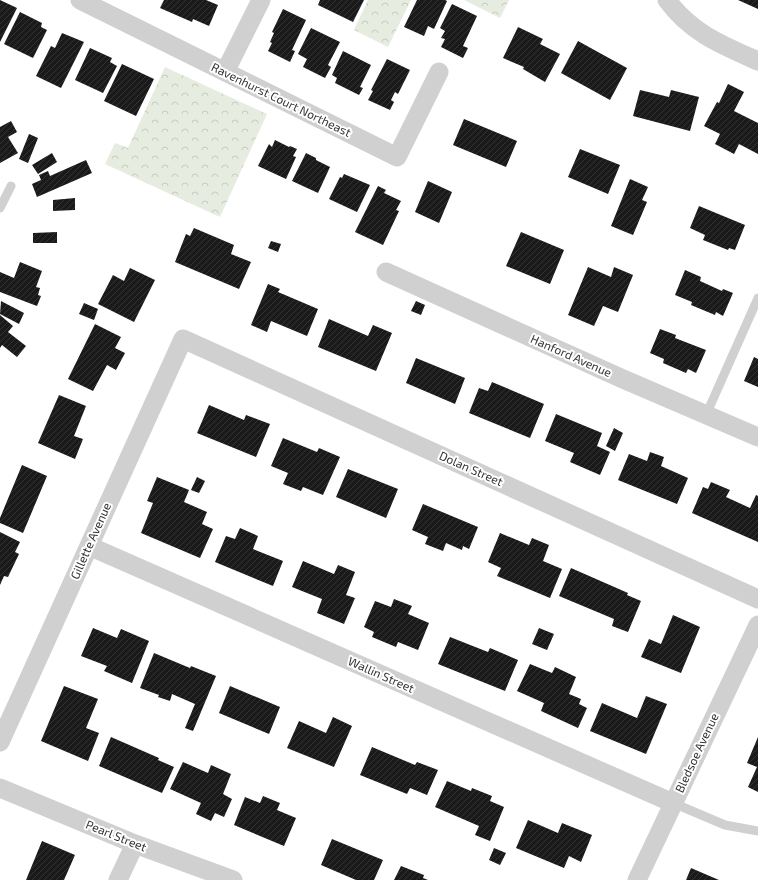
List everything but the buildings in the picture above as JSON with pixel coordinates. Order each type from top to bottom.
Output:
[{"type":"street","name":"Ravenhurst Court Northeast","points":[[80,0],[396,157],[439,72]]},
{"type":"street","points":[[225,72],[261,0]]},
{"type":"street","points":[[667,0],[676,13],[694,29],[715,42],[758,61]]},
{"type":"street","name":"Hanford Avenue","points":[[386,272],[758,438]]},
{"type":"street","name":"Gillette Avenue","points":[[0,742],[183,339]]},
{"type":"street","name":"Dolan Street","points":[[183,339],[758,599]]},
{"type":"street","name":"Wallin Street","points":[[89,546],[673,803]]},
{"type":"street","name":"Bledsoe Avenue","points":[[637,880],[758,625]]},
{"type":"street","name":"Pearl Street","points":[[0,788],[135,844],[233,880]]},
{"type":"street","points":[[118,880],[135,844]]},
{"type":"lane","points":[[0,208],[11,186]]},
{"type":"lane","points":[[706,415],[758,298]]},
{"type":"lane","points":[[673,803],[725,826],[758,832]]},
{"type":"green space","points":[[368,0],[411,0],[388,47],[354,30]]},
{"type":"green space","points":[[464,0],[509,0],[500,18]]},
{"type":"green space","points":[[165,67],[267,114],[220,217],[105,164],[115,143],[128,148]]}]
